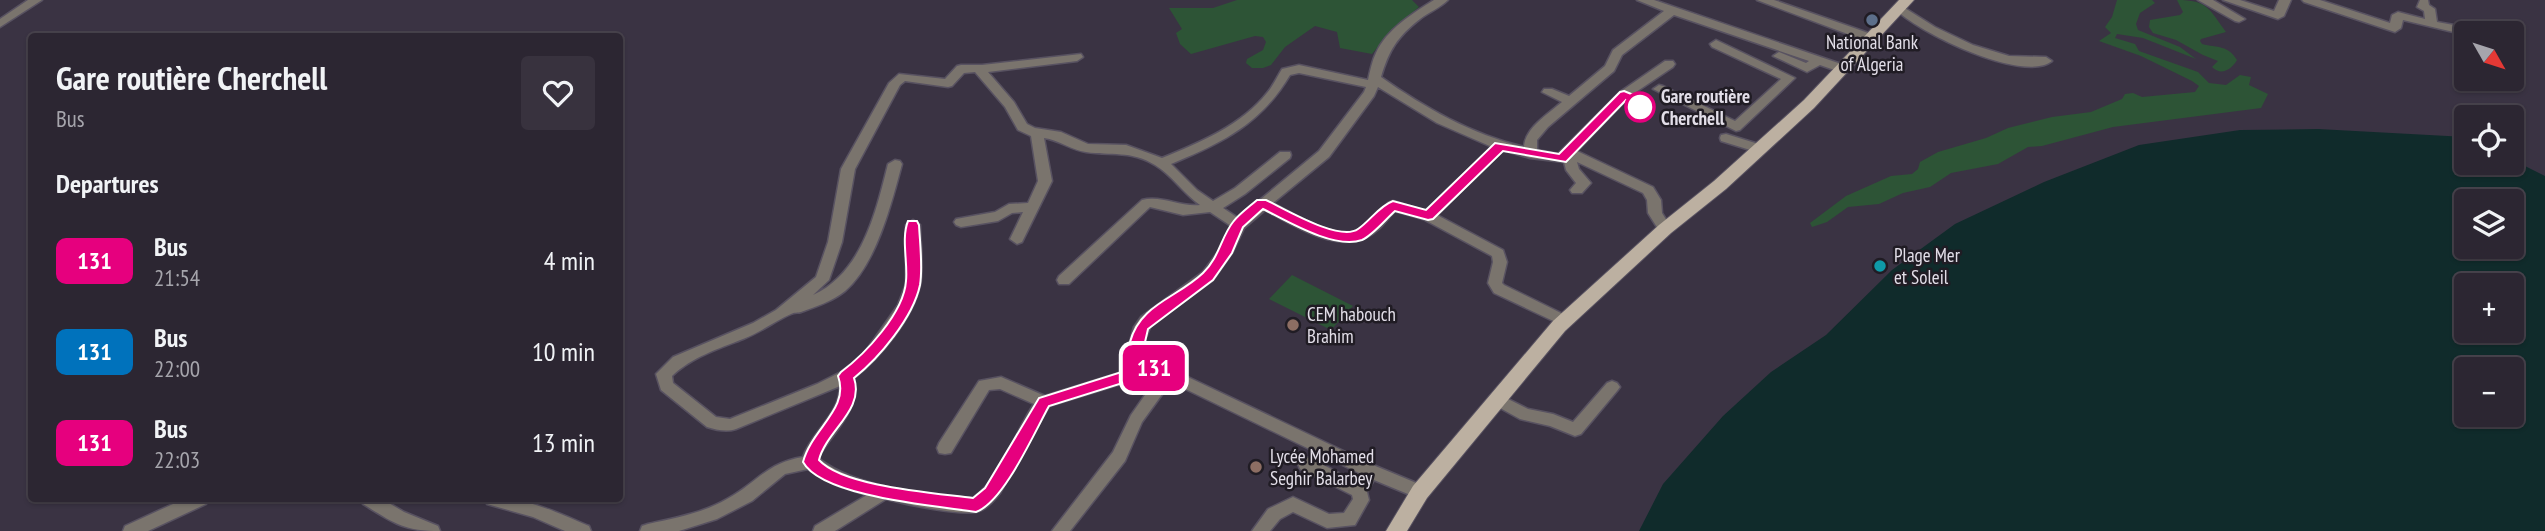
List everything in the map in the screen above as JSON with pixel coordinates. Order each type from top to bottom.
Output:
[{"type":"main road","points":[[1396,531],[1420,492],[1564,321],[1843,69],[1872,39],[1900,3]]},
{"type":"street","points":[[0,24],[36,0]]},
{"type":"street","points":[[1420,492],[1371,472],[1162,371],[1145,356],[1137,342],[1141,327],[1208,276],[1227,250],[1238,225],[1324,154],[1366,100],[1382,52],[1390,41],[1416,16],[1442,0]]},
{"type":"street","points":[[1643,0],[1843,69]]},
{"type":"street","points":[[1763,0],[1872,39]]},
{"type":"street","points":[[2229,0],[2278,16],[2285,0]]},
{"type":"street","points":[[2308,0],[2395,28],[2399,11],[2432,24],[2454,28]]},
{"type":"street","points":[[2212,1],[2239,19]]},
{"type":"street","points":[[2424,2],[2423,7],[2429,9],[2432,24]]},
{"type":"street","points":[[1900,3],[1924,28],[1978,51],[2029,64],[2046,61]]},
{"type":"street","points":[[1530,154],[1531,139],[1570,101],[1610,68],[1617,52],[1674,10]]},
{"type":"street","points":[[1748,43],[1807,68],[1819,61]]},
{"type":"street","points":[[1716,44],[1790,78],[1736,127]]},
{"type":"street","points":[[782,314],[822,280],[835,242],[848,169],[896,82],[907,76],[949,83],[961,69],[969,66],[982,69],[1077,57]]},
{"type":"street","points":[[1577,190],[1584,183],[1573,170],[1571,157],[1624,95],[1669,64]]},
{"type":"street","points":[[982,69],[1023,127],[1037,133],[1056,135],[1086,148],[1126,149],[1162,163],[1192,193],[1238,225]]},
{"type":"street","points":[[1162,163],[1198,148],[1238,125],[1270,98],[1286,72],[1299,69],[1374,82],[1441,122],[1500,146],[1530,154],[1571,157],[1648,190],[1665,229]]},
{"type":"street","points":[[1659,89],[1736,127],[1755,147]]},
{"type":"street","points":[[1548,92],[1570,101]]},
{"type":"street","points":[[1624,95],[1642,103],[1640,107]]},
{"type":"street","points":[[1017,239],[1045,181],[1037,133]]},
{"type":"street","points":[[1726,138],[1755,147]]},
{"type":"street","points":[[1428,216],[1500,146]]},
{"type":"street","points":[[1064,279],[1147,203],[1187,211],[1214,209],[1285,155]]},
{"type":"street","points":[[895,164],[872,233],[854,270],[842,285],[758,327],[678,361],[664,374],[666,386],[712,423],[731,425],[846,376],[868,359],[905,307],[913,284],[913,225]]},
{"type":"street","points":[[1262,203],[1314,229],[1348,237],[1362,234],[1393,206],[1428,216],[1498,253],[1500,262],[1495,283],[1499,289],[1564,321]]},
{"type":"street","points":[[961,222],[998,216],[1009,209],[1033,207]]},
{"type":"street","points":[[945,449],[984,385],[1001,383],[1044,402],[1162,371]]},
{"type":"street","points":[[1060,531],[1119,456],[1162,371]]},
{"type":"street","points":[[811,462],[814,449],[845,406],[851,390],[846,376]]},
{"type":"street","points":[[1496,400],[1525,415],[1553,420],[1575,430],[1612,387]]},
{"type":"street","points":[[811,462],[818,470],[834,478],[885,492],[968,505],[979,504],[991,492],[1044,402]]},
{"type":"street","points":[[648,531],[703,517],[746,497],[781,466],[811,462]]},
{"type":"street","points":[[1306,464],[1359,491]]},
{"type":"street","points":[[1260,531],[1274,514],[1293,504],[1326,521],[1349,520],[1361,500],[1359,491],[1371,472]]},
{"type":"street","points":[[821,531],[885,492]]},
{"type":"street","points":[[131,531],[194,502]]},
{"type":"street","points":[[374,502],[398,517],[432,531]]},
{"type":"street","points":[[504,502],[536,511],[583,531]]},
{"type":"green space","points":[[1237,0],[1412,0],[1419,7],[1391,31],[1372,54],[1340,48],[1337,32],[1315,26],[1285,47],[1271,65],[1263,68],[1252,68],[1246,63],[1247,59],[1263,50],[1266,42],[1263,37],[1255,36],[1191,54],[1180,44],[1176,33],[1182,29],[1169,8],[1213,8]]},
{"type":"green space","points":[[2117,0],[2152,0],[2155,3],[2140,13],[2136,24],[2138,30],[2180,47],[2196,59],[2143,38],[2117,34],[2115,38],[2135,44],[2139,51],[2198,72],[2209,83],[2226,85],[2240,75],[2251,77],[2249,85],[2268,94],[2261,108],[2113,127],[2042,146],[2028,147],[1998,164],[1951,173],[1930,187],[1903,193],[1879,204],[1848,207],[1827,222],[1812,227],[1810,223],[1846,196],[1891,176],[1912,174],[1918,169],[1920,162],[1938,152],[1986,138],[2008,128],[2052,117],[2091,112],[2122,99],[2125,94],[2133,93],[2142,97],[2195,92],[2199,86],[2192,81],[2141,56],[2099,41],[2111,33],[2105,27],[2112,17]]},
{"type":"green space","points":[[2177,0],[2202,4],[2216,17],[2226,32],[2200,41],[2202,44],[2226,49],[2234,55],[2237,60],[2232,67],[2222,71],[2215,70],[2212,67],[2218,61],[2176,40],[2153,33],[2149,27],[2150,20],[2180,15],[2183,12]]},
{"type":"green space","points":[[1292,275],[1353,306],[1331,330],[1269,299]]},
{"type":"shaded area","points":[[2318,129],[2454,136],[2454,175],[2524,175],[2524,166],[2545,176],[2545,531],[1639,531],[1663,484],[1723,416],[1771,372],[1826,335],[1892,270],[1955,224],[2044,182],[2139,145],[2240,130]]},
{"type":"bus line","name":"131","points":[[913,225],[913,284],[905,307],[868,359],[846,376],[851,390],[845,406],[814,449],[811,462],[818,470],[834,478],[885,492],[976,505],[983,502],[991,492],[1044,402],[1156,367],[1145,356],[1137,342],[1141,327],[1216,268],[1238,225],[1262,203],[1320,231],[1334,235],[1359,236],[1390,207],[1396,205],[1428,216],[1500,146],[1561,159],[1624,95],[1642,103],[1640,107]]},
{"type":"place","name":"National Bank of Algeria","points":[[1872,20]]},
{"type":"place","name":"Gare routière Cherchell","points":[[1640,107]]},
{"type":"place","name":"Plage Mer et Soleil","points":[[1880,266]]},
{"type":"place","name":"CEM habouch Brahim","points":[[1293,325]]},
{"type":"place","name":"Lycée Mohamed Seghir Balarbey","points":[[1256,467]]}]
